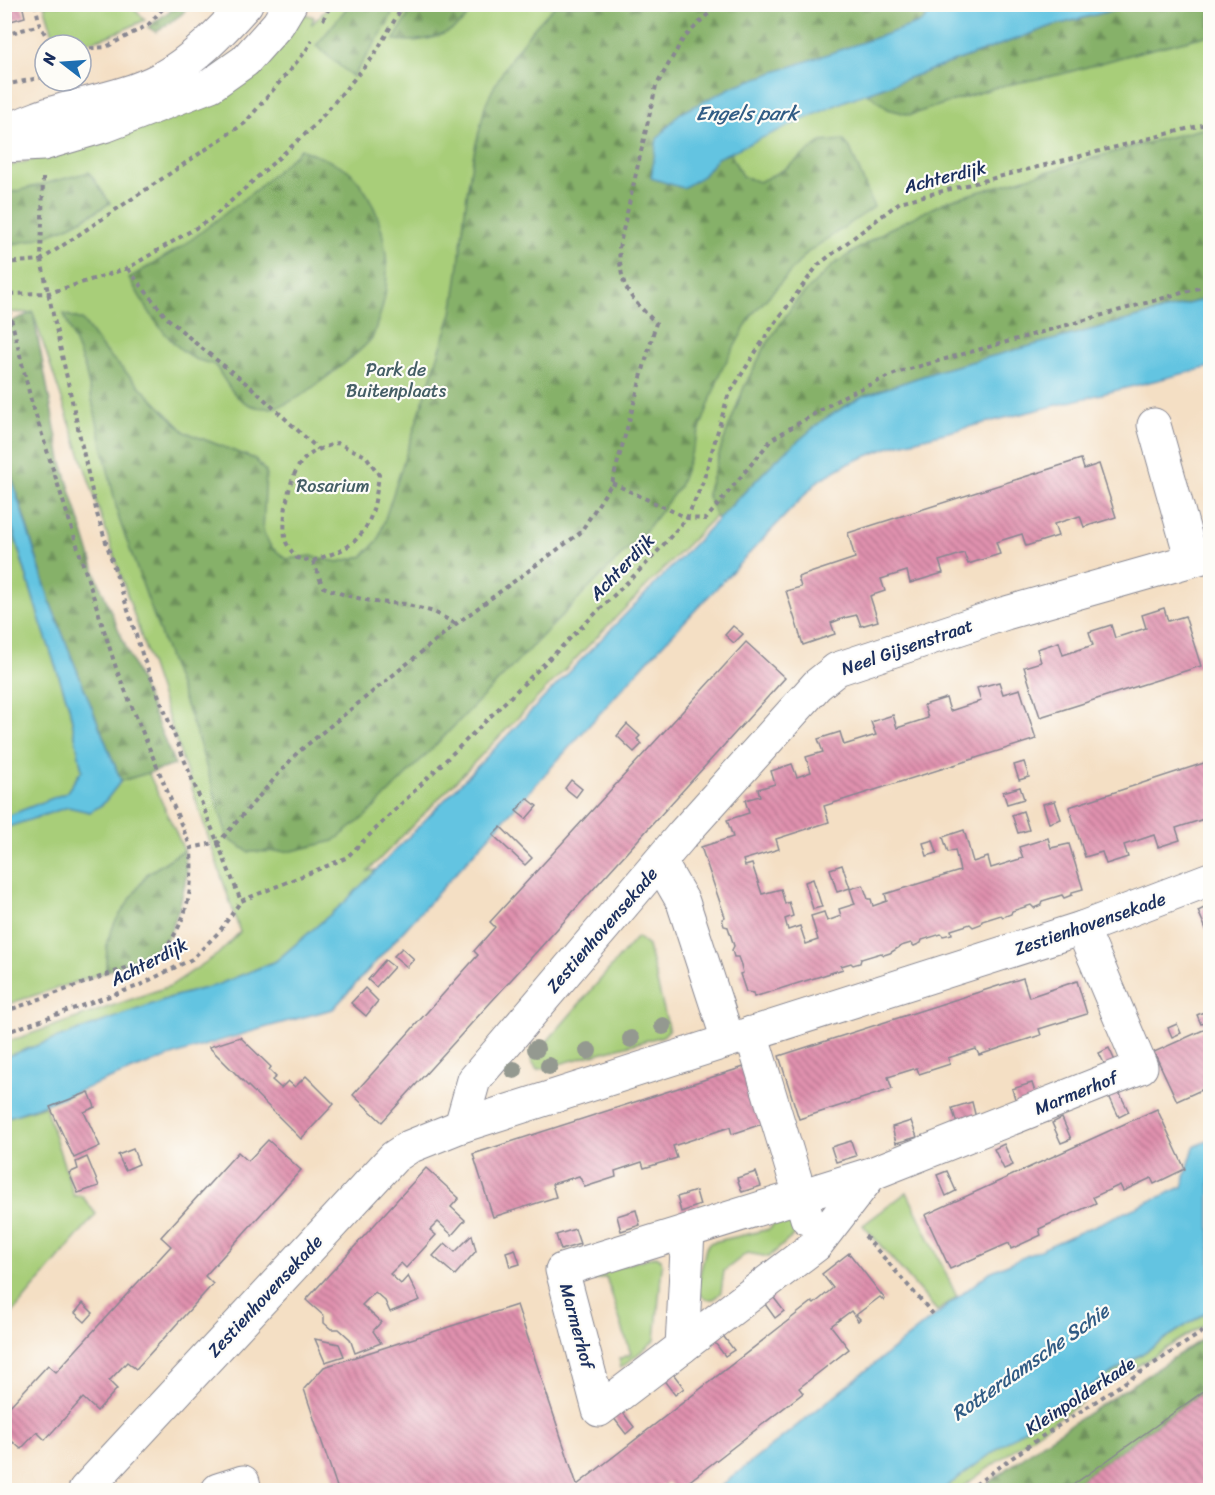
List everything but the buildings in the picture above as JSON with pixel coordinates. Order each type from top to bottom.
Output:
[{"type":"street","points":[[4,146],[159,79],[195,56],[225,28],[246,4]]},
{"type":"street","points":[[4,133],[107,125],[211,85],[245,61],[278,24],[290,4]]},
{"type":"street","name":"Neel Gijsenstraat","points":[[660,862],[817,685],[837,669],[1006,613],[1201,557],[1154,425]]},
{"type":"street","name":"Zestienhovensekade","points":[[461,1126],[474,1080],[660,862],[683,902],[739,1037]]},
{"type":"street","name":"Zestienhovensekade","points":[[86,1491],[394,1157],[409,1147],[461,1126],[1082,928],[1210,879]]},
{"type":"street","name":"Marmerhof","points":[[871,1174],[816,1245],[599,1410],[562,1270],[871,1174],[1141,1067],[1082,928]]},
{"type":"street","points":[[739,1037],[816,1245]]},
{"type":"street","points":[[682,1347],[688,1231]]},
{"type":"street","points":[[218,1491],[243,1482],[245,1491]]},
{"type":"path","points":[[34,4],[44,33]]},
{"type":"path","points":[[93,49],[106,47],[148,25],[167,4]]},
{"type":"path","points":[[321,23],[331,4]]},
{"type":"path","points":[[4,1011],[161,955],[172,940],[186,912],[192,876],[191,848],[117,671],[31,400],[5,294],[49,293],[128,268],[211,219],[314,126],[373,57],[404,4]]},
{"type":"path","points":[[191,848],[219,842],[297,753],[456,624],[580,533],[612,483],[656,323],[629,295],[620,273],[619,248],[656,86],[683,39],[718,4]]},
{"type":"path","points":[[4,35],[40,25]]},
{"type":"path","points":[[4,262],[41,260],[245,123],[306,51],[316,32]]},
{"type":"path","points":[[4,86],[33,79]]},
{"type":"path","points":[[30,80],[41,131],[41,260],[97,514],[144,657],[241,901]]},
{"type":"path","name":"Achterdijk","points":[[4,1034],[138,987],[192,959],[219,932],[241,901],[346,858],[649,561],[687,518],[703,482],[728,396],[767,334],[818,265],[900,202],[1210,123]]},
{"type":"path","points":[[128,268],[166,316],[199,346],[252,388],[318,449]]},
{"type":"path","points":[[612,483],[687,518],[706,519],[772,439],[846,395],[899,372],[1210,285]]},
{"type":"path","points":[[337,443],[366,456],[379,476],[375,500],[368,527],[348,547],[314,561],[297,558],[286,543],[284,514],[289,491],[300,464],[318,449],[337,443]]},
{"type":"path","points":[[314,561],[323,587],[375,602],[404,604],[434,612],[456,624]]},
{"type":"path","points":[[842,1211],[933,1314]]},
{"type":"path","name":"Kleinpolderkade","points":[[968,1491],[1038,1438],[1210,1327]]},
{"type":"green space","points":[[94,4],[97,7],[130,5],[145,20],[112,35],[93,40],[93,33],[53,33],[44,5]]},
{"type":"green space","points":[[350,4],[395,5],[388,23],[353,77],[316,46]]},
{"type":"green space","points":[[178,5],[189,5],[182,14],[156,32],[148,27]]},
{"type":"green space","name":"Park de Buitenplaats","points":[[331,5],[1210,5],[1210,265],[858,370],[368,871],[377,870],[346,901],[276,961],[217,985],[172,997],[5,1057],[4,1043],[170,986],[218,954],[240,932],[33,313],[5,312],[5,167],[97,143],[298,12],[314,17],[311,25]]},
{"type":"green space","points":[[414,5],[473,5],[460,24],[440,35],[429,39],[394,40]]},
{"type":"green space","points":[[556,5],[940,5],[922,22],[734,86],[703,176],[717,158],[730,153],[742,176],[759,182],[783,170],[821,142],[843,140],[850,148],[874,207],[808,252],[752,315],[721,371],[679,487],[648,528],[367,815],[334,841],[292,851],[249,852],[228,839],[197,736],[119,519],[85,369],[64,314],[82,320],[104,350],[185,432],[255,459],[266,472],[263,531],[271,547],[287,559],[311,556],[338,562],[363,556],[378,540],[452,313],[466,199],[486,105],[501,74],[517,50]]},
{"type":"green space","points":[[1133,5],[1210,5],[1210,35],[1062,74],[997,87],[910,115],[888,109],[867,93],[1052,26]]},
{"type":"green space","points":[[1210,127],[1210,298],[941,370],[861,397],[823,420],[776,460],[717,520],[707,494],[722,445],[744,387],[765,347],[795,302],[834,264],[889,229],[947,201],[1138,145]]},
{"type":"green space","points":[[301,149],[334,162],[350,172],[372,204],[384,242],[387,263],[383,303],[372,338],[353,356],[294,400],[277,407],[259,408],[239,398],[229,388],[215,365],[193,358],[164,333],[129,278],[183,246],[258,188]]},
{"type":"green space","points":[[89,172],[110,203],[60,230],[33,240],[5,245],[5,194]]},
{"type":"green space","points":[[33,312],[61,460],[97,578],[175,765],[121,781],[51,605],[5,454],[4,325]]},
{"type":"green space","points":[[4,503],[69,706],[82,770],[66,793],[5,817]]},
{"type":"green space","points":[[148,772],[184,850],[147,874],[115,923],[107,942],[106,972],[5,1005],[4,828],[68,807],[90,812],[103,804],[121,781]]},
{"type":"green space","points":[[184,850],[187,874],[180,905],[169,936],[153,950],[106,972],[107,942],[115,922],[147,874]]},
{"type":"green space","points":[[637,937],[648,946],[669,1030],[663,1036],[537,1070],[531,1060]]},
{"type":"green space","points":[[45,1106],[74,1196],[82,1196],[96,1214],[5,1322],[5,1118]]},
{"type":"green space","points":[[907,1192],[957,1297],[937,1311],[863,1225]]},
{"type":"green space","points":[[781,1212],[788,1212],[796,1229],[794,1235],[769,1257],[747,1253],[724,1271],[721,1292],[714,1299],[706,1299],[696,1291],[709,1243],[770,1229]]},
{"type":"green space","points":[[656,1256],[661,1259],[662,1266],[655,1340],[621,1368],[619,1359],[631,1354],[606,1277],[595,1280],[592,1274]]},
{"type":"green space","points":[[1210,1310],[1210,1321],[1113,1381],[958,1490],[942,1490],[1023,1430]]},
{"type":"green space","points":[[1210,1334],[1210,1386],[1066,1490],[979,1490],[1041,1444]]},
{"type":"water","name":"Engels park","points":[[940,4],[1133,5],[1052,26],[845,101],[717,158],[703,176],[683,188],[651,178],[657,139],[679,114],[734,86],[922,22]]},
{"type":"water","points":[[1210,298],[1210,367],[892,446],[847,464],[819,480],[649,659],[333,1009],[181,1053],[5,1118],[5,1057],[172,997],[217,985],[276,961],[346,901],[776,460],[823,420],[861,397],[941,370]]},
{"type":"water","points":[[4,454],[51,605],[121,781],[103,804],[90,812],[68,807],[5,828],[5,817],[66,793],[82,770],[69,706],[38,614],[5,503]]},
{"type":"water","name":"Rotterdamsche Schie","points":[[1210,1139],[1210,1310],[1023,1430],[942,1490],[716,1490],[990,1272],[1182,1187],[1194,1147]]},
{"type":"park label","name":"Rosarium","points":[[333,486]]}]
